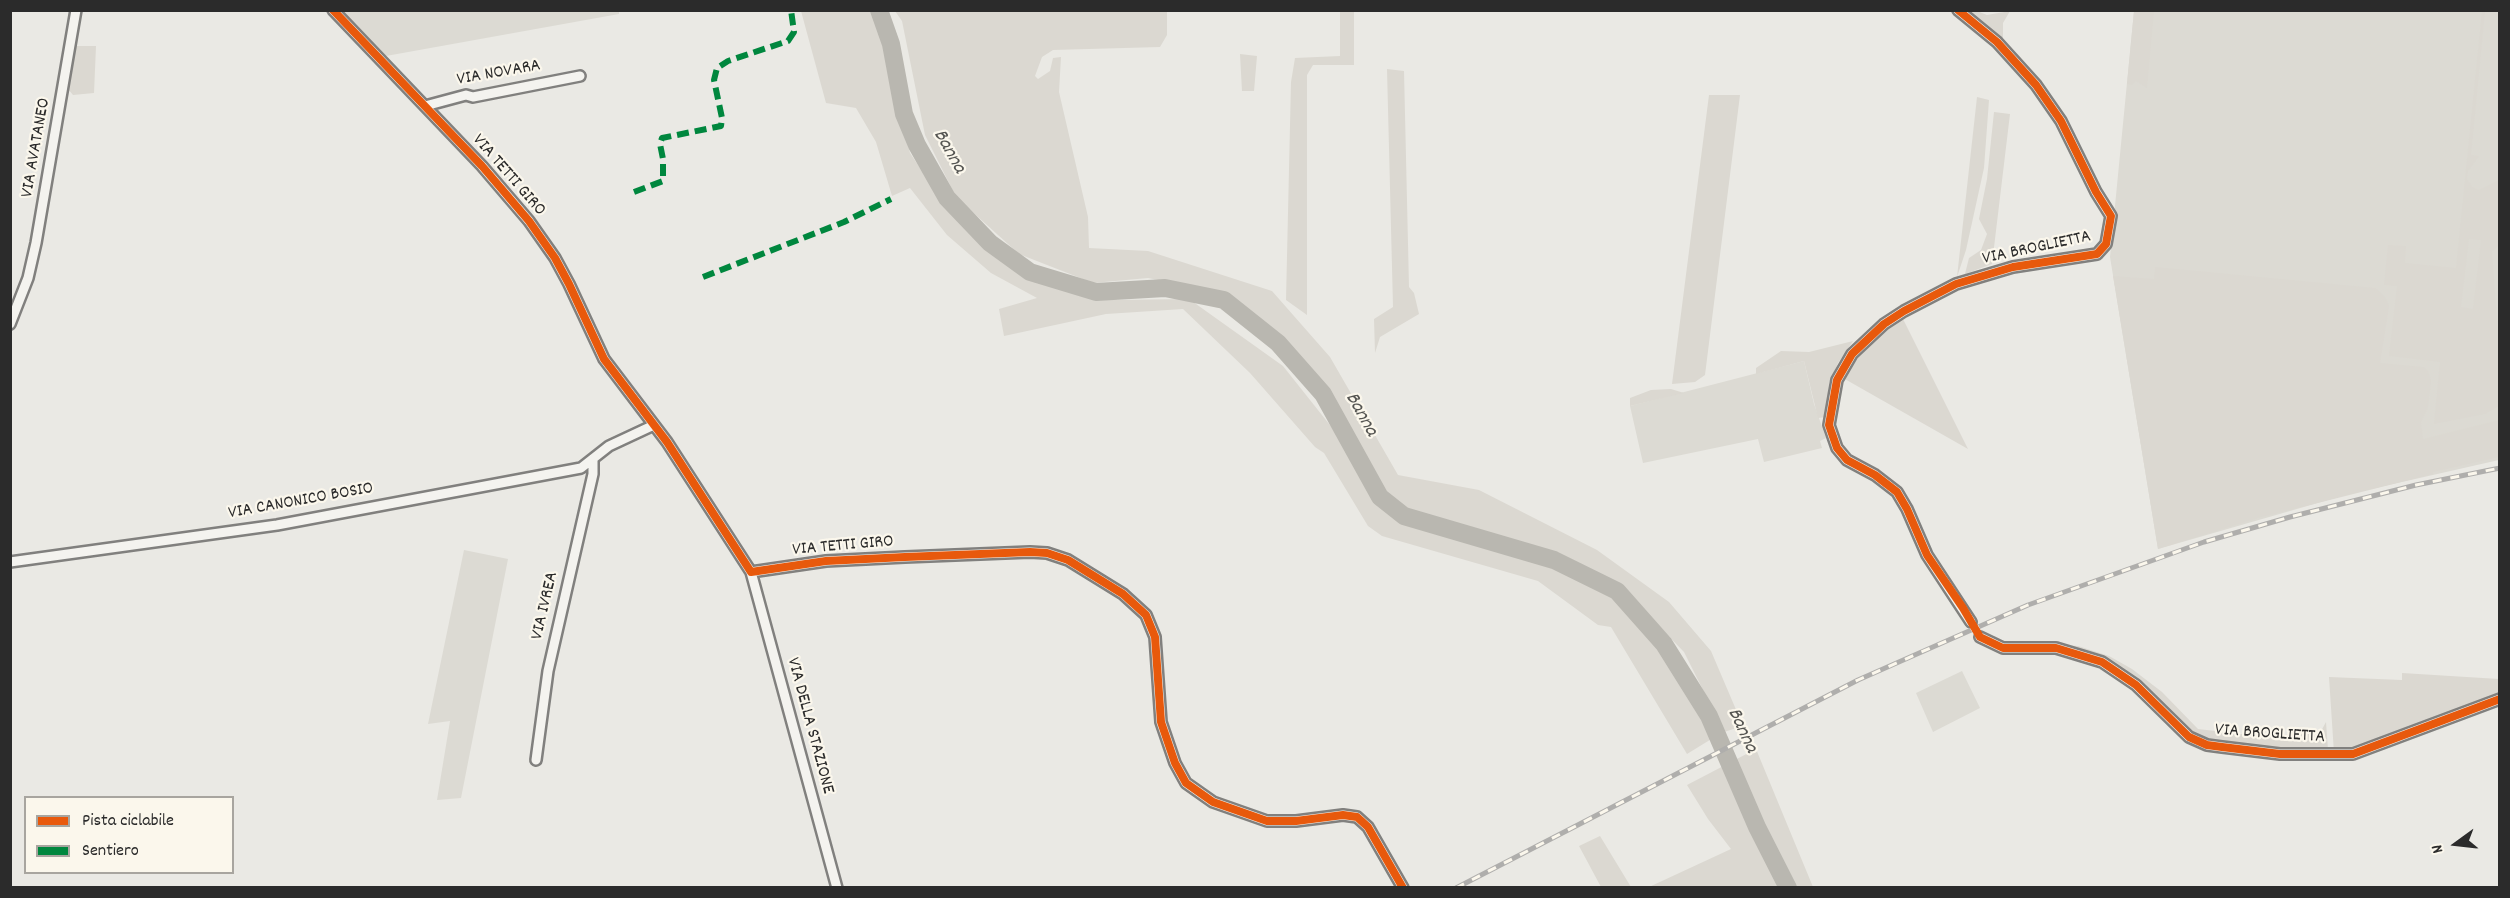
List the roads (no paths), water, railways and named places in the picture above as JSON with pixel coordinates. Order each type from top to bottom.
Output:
[{"type":"street","name":"VIA AVATANEO","points":[[10,324],[28,278],[36,243],[76,10]]},
{"type":"street","name":"VIA TETTI GIRO","points":[[333,10],[482,166],[535,229],[569,284],[604,359],[688,472],[751,572],[826,561],[897,557],[1030,552],[1047,553],[1068,560],[1123,594],[1146,615],[1155,637],[1161,722],[1175,763],[1186,783],[1213,801],[1267,821],[1296,821],[1344,815],[1357,817],[1368,827],[1403,888]]},
{"type":"street","name":"VIA BROGLIETTA","points":[[1958,10],[1997,42],[2036,85],[2061,122],[2096,192],[2111,216],[2106,244],[2097,254],[2013,267],[1956,284],[1884,324],[1852,354],[1837,380],[1829,425],[1837,448],[1847,460],[1875,475],[1897,492],[1908,509],[1926,555],[1971,622]]},
{"type":"street","name":"VIA NOVARA","points":[[424,106],[466,95],[474,97],[580,76]]},
{"type":"street","name":"VIA CANONICO BOSIO","points":[[10,562],[293,522],[581,468],[609,446],[654,425]]},
{"type":"street","name":"VIA IVREA","points":[[536,760],[548,671],[593,474],[593,460]]},
{"type":"street","name":"VIA DELLA STAZIONE","points":[[751,572],[837,888]]},
{"type":"street","name":"VIA BROGLIETTA","points":[[1980,637],[2003,648],[2056,648],[2102,662],[2136,684],[2189,737],[2207,745],[2280,754],[2352,754],[2499,699]]},
{"type":"waterway","name":"Banna","points":[[879,10],[891,44],[904,114],[917,145],[947,198],[990,243],[1030,272],[1096,292],[1165,288],[1224,300],[1278,343],[1323,394],[1380,497],[1404,516],[1554,560],[1617,591],[1664,644],[1709,716],[1757,827],[1788,888]]},
{"type":"tunnel","points":[[1971,622],[1980,637]]},
{"type":"railway","points":[[1456,888],[1858,680],[2028,605],[2204,542],[2290,517],[2416,485],[2500,468]]}]
